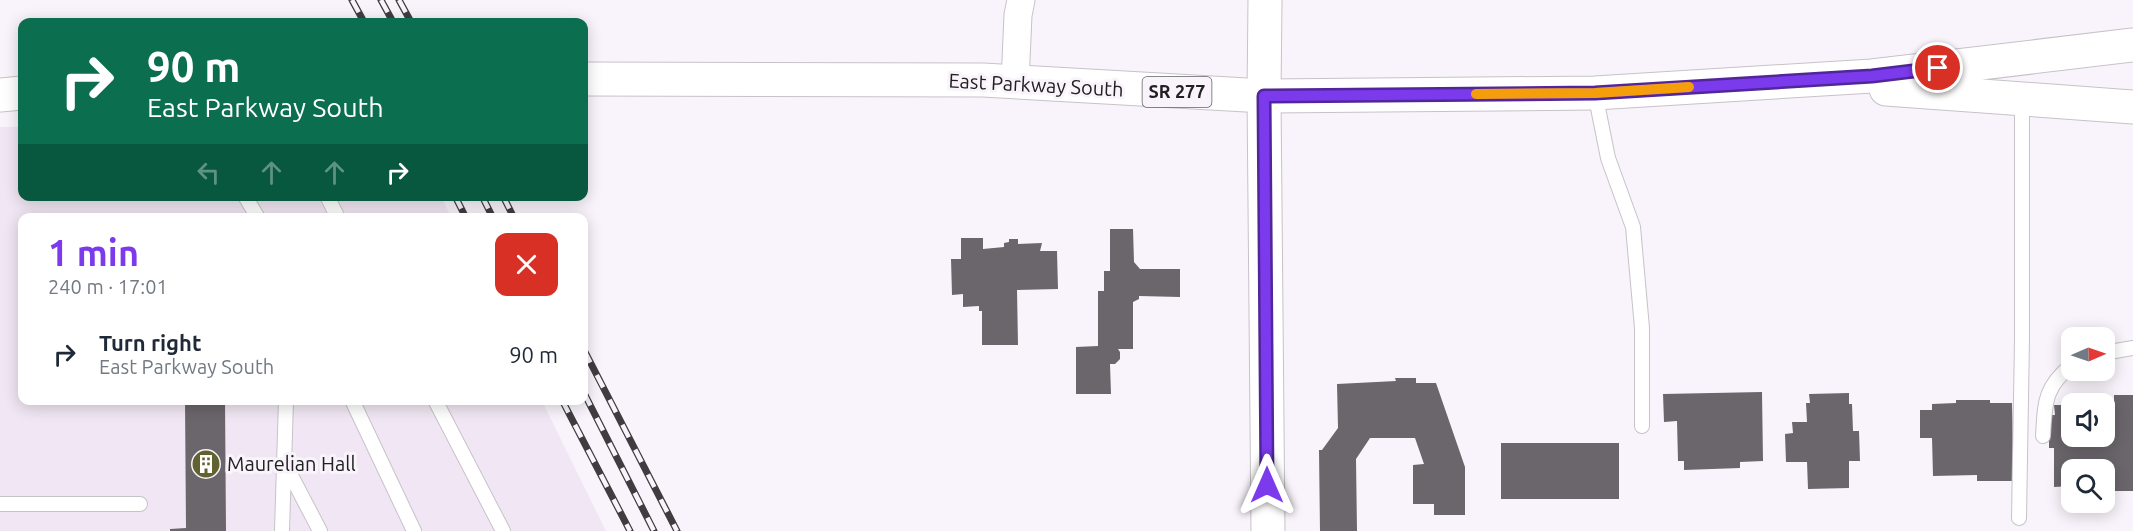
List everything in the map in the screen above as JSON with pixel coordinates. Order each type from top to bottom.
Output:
[{"type":"main road","points":[[1265,0],[1268,531]]},
{"type":"main road","name":"East Parkway South","points":[[588,79],[971,80],[1264,96],[1595,93],[1872,76],[2133,45]]},
{"type":"main road","points":[[1771,81],[2133,107]]},
{"type":"main road","points":[[0,95],[18,93]]},
{"type":"street","points":[[1015,83],[1018,15],[1021,0]]},
{"type":"lane","points":[[1595,93],[1608,158],[1633,227],[1642,328],[1642,426]]},
{"type":"lane","points":[[2019,518],[2022,99]]},
{"type":"lane","points":[[2115,351],[2133,348]]},
{"type":"lane","points":[[2043,436],[2044,408],[2048,392],[2061,374]]},
{"type":"lane","points":[[282,531],[286,405]]},
{"type":"lane","points":[[354,405],[414,531]]},
{"type":"lane","points":[[438,405],[503,531]]},
{"type":"lane","points":[[284,462],[320,531]]},
{"type":"lane","points":[[0,504],[141,504]]},
{"type":"shaded area","points":[[0,127],[18,127],[18,201],[443,201],[449,213],[18,213],[18,405],[544,405],[606,531],[0,531]]},
{"type":"building","points":[[1110,229],[1133,229],[1134,262],[1140,269],[1180,269],[1180,297],[1139,296],[1139,299],[1133,302],[1133,349],[1118,349],[1120,359],[1115,364],[1110,364],[1111,394],[1076,394],[1076,347],[1098,346],[1098,291],[1104,291],[1104,271],[1110,271]]},
{"type":"building","points":[[961,238],[983,238],[983,249],[1004,247],[1004,243],[1009,242],[1009,239],[1018,239],[1018,244],[1042,243],[1040,251],[1057,251],[1058,289],[1017,290],[1018,345],[982,345],[982,311],[979,311],[979,306],[963,307],[963,294],[952,295],[951,259],[961,259]]},
{"type":"building","points":[[1395,378],[1416,378],[1416,383],[1436,383],[1465,467],[1465,515],[1434,515],[1434,504],[1413,504],[1413,465],[1424,464],[1415,438],[1370,438],[1356,459],[1357,531],[1320,531],[1319,450],[1322,450],[1338,428],[1337,384],[1396,381]]},
{"type":"building","points":[[1762,392],[1763,461],[1740,462],[1740,468],[1684,470],[1684,461],[1678,461],[1677,421],[1664,422],[1663,394]]},
{"type":"building","points":[[1849,393],[1849,404],[1852,404],[1853,431],[1859,431],[1860,461],[1849,461],[1849,488],[1808,489],[1807,462],[1786,462],[1785,434],[1793,433],[1792,422],[1807,422],[1806,403],[1810,403],[1809,394]]},
{"type":"building","points":[[2115,395],[2133,395],[2133,491],[2115,491],[2115,459],[2061,459],[2061,487],[2054,487],[2054,448],[2049,448],[2049,415],[2055,415],[2054,405],[2061,405],[2061,447],[2115,447]]},
{"type":"building","points":[[1956,400],[1990,400],[1990,403],[2012,403],[2014,481],[1977,481],[1977,475],[1933,476],[1932,438],[1920,438],[1920,410],[1932,410],[1932,404],[1956,403]]},
{"type":"building","name":"Maurelian Hall","points":[[185,405],[225,405],[226,531],[170,531],[170,529],[186,528]]},
{"type":"building","points":[[1501,443],[1619,443],[1619,499],[1501,499]]},
{"type":"railway","points":[[352,0],[362,18]]},
{"type":"railway","points":[[381,0],[391,18]]},
{"type":"railway","points":[[399,0],[409,18]]},
{"type":"railway","points":[[458,201],[464,213]]},
{"type":"railway","points":[[484,201],[490,213]]},
{"type":"railway","points":[[506,201],[512,213]]},
{"type":"railway","points":[[588,358],[677,531]]},
{"type":"railway","points":[[588,401],[654,531]]},
{"type":"railway","points":[[565,405],[630,531]]},
{"type":"slow traffic","points":[[1476,94],[1595,93],[1689,87]]},
{"type":"place","name":"Maurelian Hall","points":[[206,464]]},
{"type":"route","points":[[1267,485],[1264,96],[1595,93],[1872,76],[1938,68]]}]
